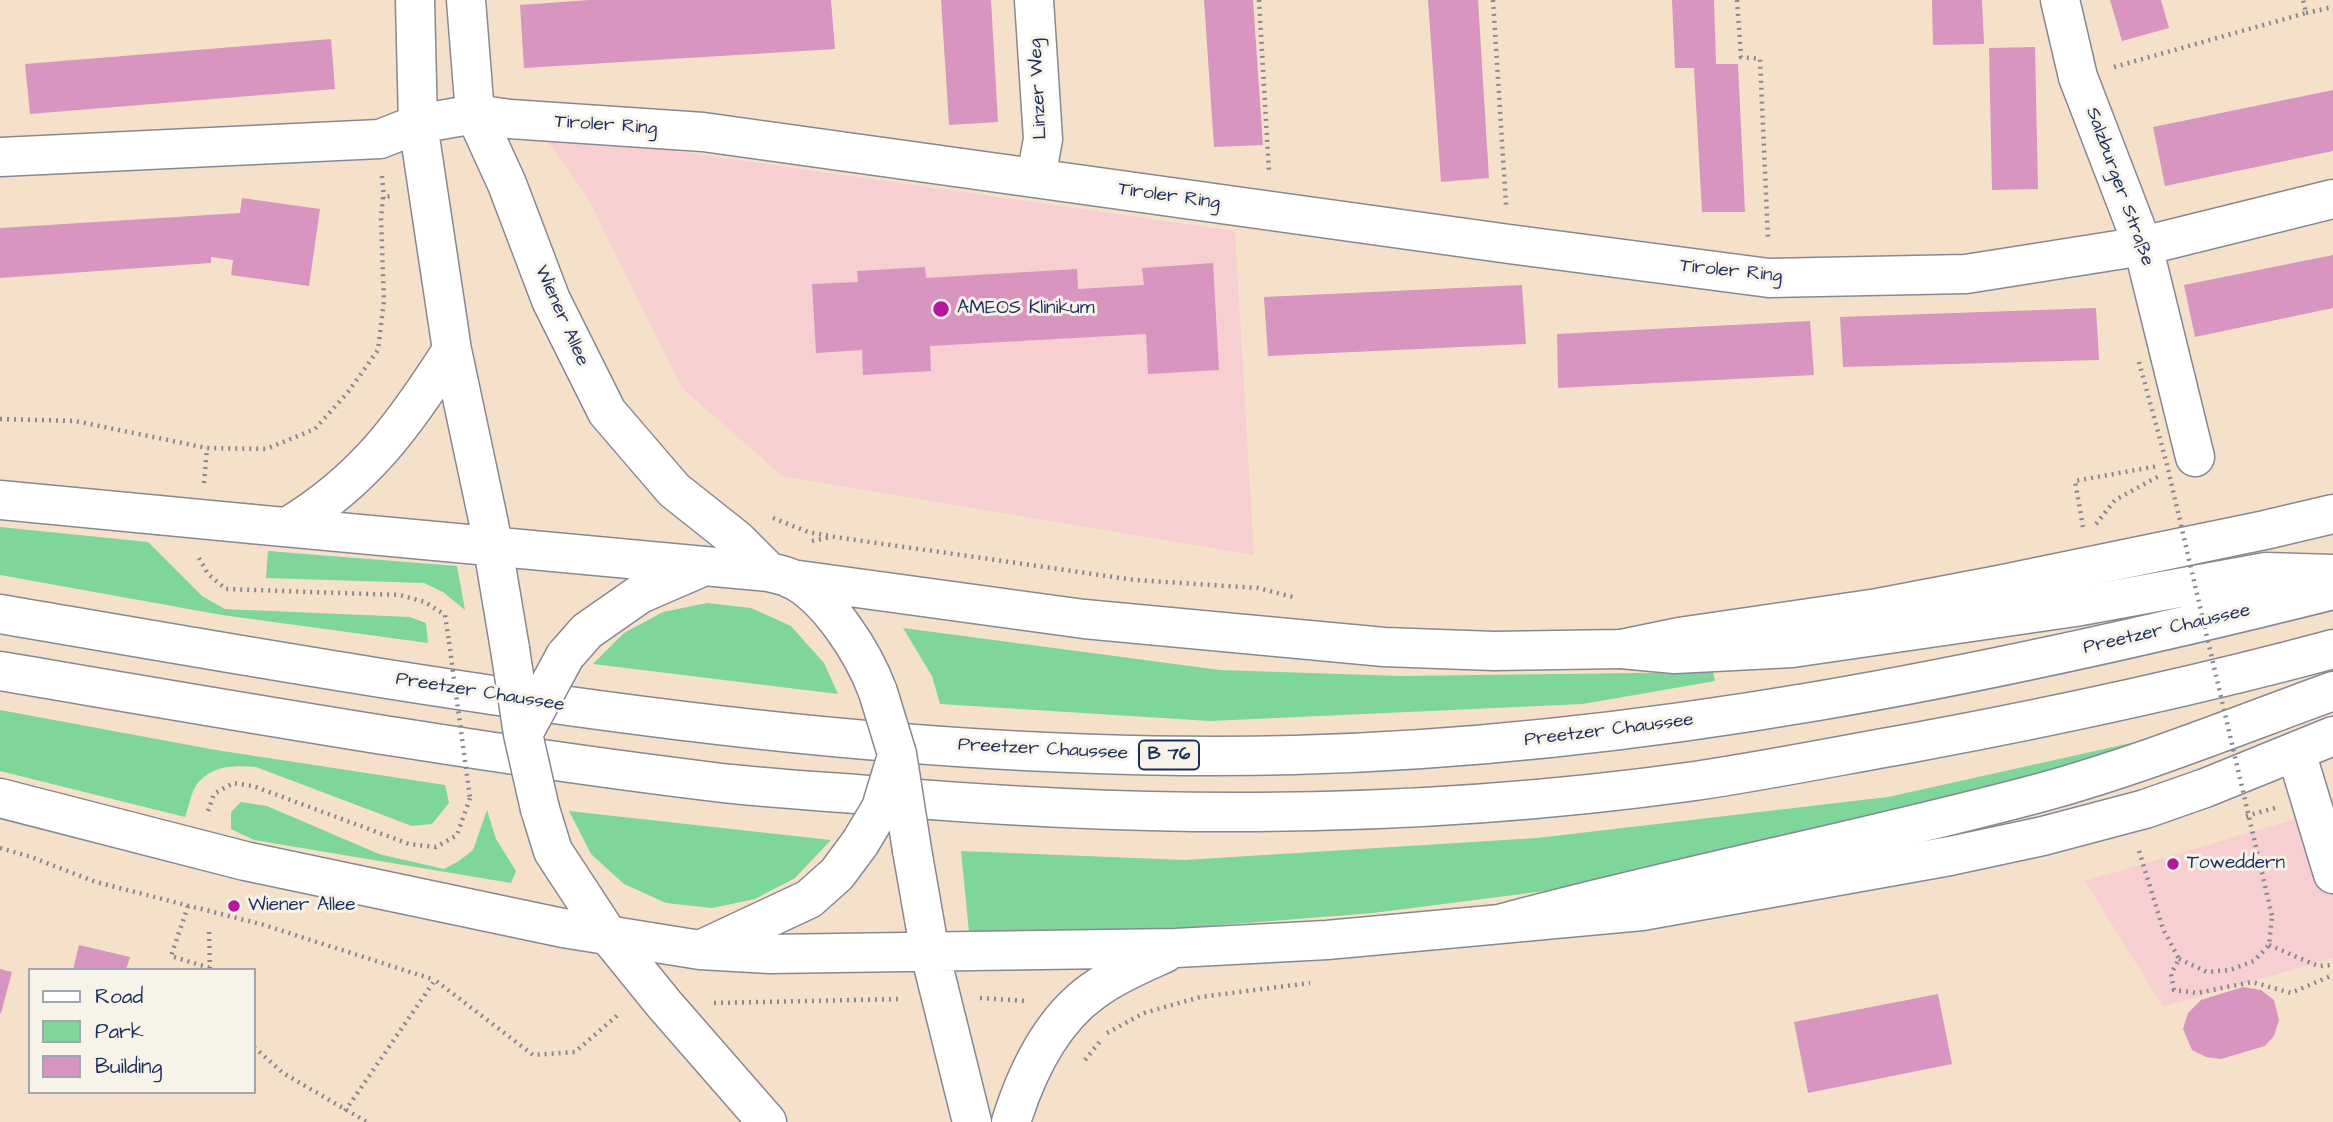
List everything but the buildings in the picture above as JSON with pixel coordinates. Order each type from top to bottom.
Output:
[{"type":"main road","points":[[415,0],[418,124],[452,350],[493,547],[523,734],[540,809],[553,851],[608,935],[767,1122]]},
{"type":"main road","name":"Wiener Allee","points":[[466,0],[475,114],[507,184],[551,300],[607,412],[674,491],[780,575],[816,598],[838,620],[871,674],[897,754],[930,953],[972,1122]]},
{"type":"main road","name":"Linzer Weg","points":[[1034,0],[1043,139],[1036,178]]},
{"type":"main road","name":"Salzburger Straße","points":[[2060,0],[2078,77],[2143,246],[2181,461]]},
{"type":"main road","name":"Tiroler Ring","points":[[0,157],[380,139],[418,124],[475,114],[510,119],[703,132],[1769,278],[1966,274],[2143,246],[2333,199]]},
{"type":"main road","points":[[270,525],[312,512],[345,487],[405,421],[452,350]]},
{"type":"main road","points":[[0,500],[706,566],[1084,619],[1384,648],[1494,651],[1621,649],[1675,654],[1792,648],[2075,607],[2266,572],[2333,574]]},
{"type":"main road","points":[[1621,649],[1679,636],[1878,608],[1985,588],[2333,514]]},
{"type":"main road","points":[[523,734],[565,656],[587,631],[640,594],[706,566]]},
{"type":"main road","name":"Preetzer Chaussee","points":[[0,614],[418,684],[724,726],[968,747],[1091,753],[1294,755],[1532,742],[1738,714],[2081,649],[2333,590]]},
{"type":"main road","points":[[0,671],[423,740],[719,783],[962,803],[1125,811],[1260,812],[1396,808],[1536,799],[1700,780],[2015,722],[2168,690],[2333,649]]},
{"type":"main road","points":[[1503,923],[1576,903],[1746,865],[2045,791],[2333,691]]},
{"type":"main road","points":[[0,798],[245,861],[563,928],[700,950],[770,954],[1176,948],[1327,940],[1642,911],[1950,856],[2030,839],[2145,809],[2205,788],[2333,736]]},
{"type":"main road","points":[[2296,752],[2333,874]]},
{"type":"main road","points":[[700,950],[809,899],[837,874],[860,844],[881,808],[897,754]]},
{"type":"main road","points":[[1011,1122],[1017,1101],[1042,1048],[1065,1016],[1092,991],[1120,974],[1176,948]]},
{"type":"path","points":[[1259,0],[1271,211]]},
{"type":"path","points":[[1493,0],[1509,244]]},
{"type":"path","points":[[1737,0],[1741,57],[1760,59],[1769,278]]},
{"type":"path","points":[[2304,0],[2306,13]]},
{"type":"path","points":[[2078,77],[2333,7]]},
{"type":"path","points":[[0,419],[75,421],[219,448],[266,449],[315,429],[348,393],[378,350],[384,301],[381,218],[383,197],[430,193]]},
{"type":"path","points":[[2138,849],[2163,929],[2179,959],[2207,972],[2230,970],[2254,961],[2269,945],[2272,916],[2181,461],[2139,362]]},
{"type":"path","points":[[2084,538],[2075,481],[2181,461]]},
{"type":"path","points":[[2092,529],[2115,500],[2181,461]]},
{"type":"path","points":[[761,513],[808,532],[835,537],[1135,580],[1258,589],[1296,597]]},
{"type":"path","points":[[204,822],[214,794],[233,783],[253,786],[409,844],[436,847],[457,835],[470,798],[449,642]]},
{"type":"path","points":[[0,848],[96,882],[264,925],[435,980]]},
{"type":"path","points":[[188,906],[171,956],[207,968]]},
{"type":"path","points":[[209,932],[210,968]]},
{"type":"path","points":[[2269,945],[2318,967],[2333,965]]},
{"type":"path","points":[[2179,959],[2171,974],[2174,990],[2197,993],[2252,982],[2291,993],[2333,975]]},
{"type":"path","points":[[1080,1066],[1106,1034],[1144,1013],[1200,997],[1324,981]]},
{"type":"path","points":[[256,1049],[283,1073],[367,1122]]},
{"type":"shaded area","name":"AMEOS Klinikum","points":[[541,132],[1235,231],[1254,555],[782,476],[682,388],[588,198]]},
{"type":"shaded area","points":[[2333,808],[2333,958],[2163,1007],[2085,881]]},
{"type":"green space","points":[[0,527],[148,542],[202,596],[225,609],[410,617],[426,623],[428,643],[222,615],[0,575]]},
{"type":"green space","points":[[268,551],[457,566],[465,610],[443,592],[424,583],[266,578]]},
{"type":"green space","points":[[707,603],[751,608],[791,626],[824,663],[838,694],[593,664],[624,633],[663,612]]},
{"type":"green space","points":[[903,628],[1220,670],[1401,676],[1713,672],[1715,681],[1583,704],[1210,721],[940,704],[932,676]]},
{"type":"green space","points":[[0,710],[216,750],[445,785],[449,803],[432,824],[412,826],[256,767],[232,766],[209,773],[197,784],[185,817],[0,771]]},
{"type":"green space","points":[[2149,739],[1975,795],[1553,890],[1373,913],[1145,931],[969,932],[961,851],[1185,860],[1537,838],[1888,797]]},
{"type":"green space","points":[[241,802],[267,806],[379,854],[444,869],[473,850],[487,810],[496,839],[516,871],[511,883],[254,840],[231,829],[231,812]]},
{"type":"green space","points":[[569,811],[831,840],[795,878],[755,899],[712,908],[666,903],[624,884],[591,854]]},
{"type":"place","name":"AMEOS Klinikum","points":[[941,309]]},
{"type":"place","name":"Toweddern","points":[[2173,864]]},
{"type":"place","name":"Wiener Allee","points":[[234,906]]}]
